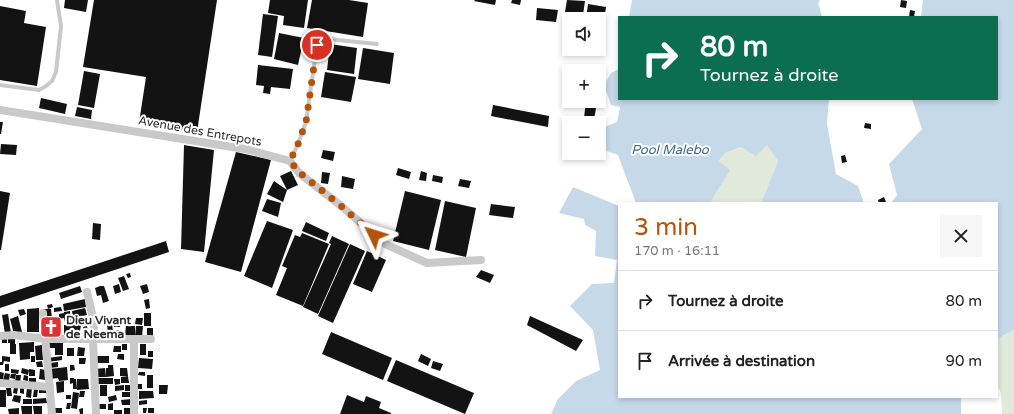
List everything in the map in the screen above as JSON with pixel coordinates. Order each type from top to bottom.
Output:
[{"type":"street","name":"Avenue des Entrepots","points":[[0,110],[245,149],[290,161]]},
{"type":"street","points":[[290,161],[300,173],[385,244],[428,263],[481,260]]},
{"type":"street","points":[[87,292],[94,318],[93,339],[96,414]]},
{"type":"street","points":[[43,313],[52,414]]},
{"type":"street","points":[[0,336],[14,335],[46,339],[151,339]]},
{"type":"street","points":[[134,339],[134,414]]},
{"type":"street","points":[[0,383],[50,387]]},
{"type":"lane","points":[[0,85],[39,90],[52,81],[56,72],[61,26],[57,0]]},
{"type":"lane","points":[[290,161],[306,122],[317,45],[321,40],[328,39],[376,44]]},
{"type":"green space","points":[[767,144],[778,161],[761,202],[711,202],[729,171],[719,161],[725,153],[741,147]]},
{"type":"green space","points":[[1014,330],[1014,414],[1002,414],[1001,393],[998,387],[998,338]]},
{"type":"water","points":[[632,0],[820,0],[818,3],[822,16],[629,16]]},
{"type":"water","points":[[923,0],[1014,0],[1014,330],[998,338],[998,202],[892,202],[897,195],[889,164],[922,129],[912,100],[998,100],[998,16],[921,16]]},
{"type":"water","name":"Pool Malebo","points":[[618,70],[618,100],[829,100],[827,124],[836,174],[858,186],[864,202],[761,202],[778,161],[767,145],[756,156],[741,147],[725,153],[719,161],[730,170],[711,202],[636,202],[618,155],[606,151],[606,126],[617,122],[620,107],[611,105],[606,91],[606,82],[611,73]]},
{"type":"water","points":[[573,187],[618,206],[618,398],[961,398],[961,414],[551,414],[558,399],[576,381],[600,370],[593,330],[570,306],[592,284],[614,283],[617,260],[595,256],[596,231],[585,225],[584,219],[559,213]]},
{"type":"building","points":[[65,0],[88,0],[86,12],[64,8]]},
{"type":"building","points":[[94,0],[217,0],[197,132],[139,123],[146,77],[83,67]]},
{"type":"building","points":[[270,0],[308,0],[304,28],[283,25],[284,16],[268,13]]},
{"type":"building","points":[[312,0],[349,0],[368,3],[363,37],[307,28]]},
{"type":"building","points":[[496,0],[495,5],[474,1]]},
{"type":"building","points":[[512,0],[521,0],[520,5],[511,3]]},
{"type":"building","points":[[567,0],[585,1],[583,12],[565,12]]},
{"type":"building","points":[[901,0],[907,1],[906,8],[900,7]]},
{"type":"building","points":[[588,4],[606,7],[605,12],[587,12]]},
{"type":"building","points":[[0,6],[26,11],[24,23],[46,27],[37,86],[0,80]]},
{"type":"building","points":[[537,8],[558,10],[556,22],[536,20]]},
{"type":"building","points":[[910,10],[915,11],[914,16],[909,16]]},
{"type":"building","points":[[263,14],[278,16],[272,57],[258,55]]},
{"type":"building","points":[[279,33],[304,38],[298,65],[274,59]]},
{"type":"building","points":[[330,44],[357,48],[354,74],[327,70]]},
{"type":"building","points":[[363,48],[394,53],[390,84],[358,79]]},
{"type":"building","points":[[258,65],[293,69],[290,89],[271,87],[270,94],[263,93],[264,86],[256,85]]},
{"type":"building","points":[[84,71],[100,74],[94,108],[78,105]]},
{"type":"building","points":[[325,72],[356,77],[351,102],[321,97]]},
{"type":"building","points":[[41,98],[67,104],[65,114],[39,108]]},
{"type":"building","points":[[493,105],[549,116],[548,127],[491,116]]},
{"type":"building","points":[[77,107],[92,110],[91,119],[75,116]]},
{"type":"building","points":[[585,108],[596,108],[595,116],[584,116]]},
{"type":"building","points":[[0,122],[3,122],[1,134],[0,134]]},
{"type":"building","points":[[865,123],[871,124],[871,129],[864,128]]},
{"type":"building","points":[[1,144],[17,145],[16,155],[0,154]]},
{"type":"building","points":[[184,145],[214,150],[204,252],[181,249]]},
{"type":"building","points":[[323,150],[335,152],[333,161],[321,158]]},
{"type":"building","points":[[236,152],[271,160],[241,272],[205,262]]},
{"type":"building","points":[[845,155],[847,162],[842,163],[841,156]]},
{"type":"building","points":[[398,168],[411,172],[409,179],[396,175]]},
{"type":"building","points":[[291,171],[298,185],[287,190],[280,176]]},
{"type":"building","points":[[421,171],[427,173],[426,181],[419,180]]},
{"type":"building","points":[[322,172],[330,173],[328,184],[321,183]]},
{"type":"building","points":[[433,175],[443,177],[442,183],[432,181]]},
{"type":"building","points":[[342,176],[355,179],[353,189],[341,187]]},
{"type":"building","points":[[460,179],[471,181],[469,188],[458,186]]},
{"type":"building","points":[[274,181],[287,190],[283,202],[267,194]]},
{"type":"building","points":[[0,191],[10,193],[1,250],[0,250]]},
{"type":"building","points":[[405,191],[441,200],[429,250],[393,241]]},
{"type":"building","points":[[884,197],[886,202],[879,202],[878,200]]},
{"type":"building","points":[[267,199],[281,203],[278,217],[262,211]]},
{"type":"building","points":[[445,201],[476,208],[466,257],[435,250]]},
{"type":"building","points":[[491,204],[515,207],[513,218],[489,215]]},
{"type":"building","points":[[267,221],[293,230],[272,288],[244,276]]},
{"type":"building","points":[[306,222],[329,233],[326,241],[302,231]]},
{"type":"building","points":[[93,223],[101,224],[100,240],[92,239]]},
{"type":"building","points":[[302,233],[329,244],[303,306],[276,295],[287,268],[282,266],[295,235],[300,237]]},
{"type":"building","points":[[332,236],[349,244],[318,314],[303,307],[331,244],[329,243]]},
{"type":"building","points":[[166,241],[169,252],[0,308],[0,296]]},
{"type":"building","points":[[350,244],[365,251],[333,323],[318,316]]},
{"type":"building","points":[[367,251],[386,260],[372,292],[353,284]]},
{"type":"building","points":[[481,270],[494,275],[490,283],[476,277]]},
{"type":"building","points":[[130,273],[131,277],[128,278],[126,274]]},
{"type":"building","points":[[124,276],[129,289],[123,291],[118,278]]},
{"type":"building","points":[[119,284],[121,292],[115,294],[113,286]]},
{"type":"building","points":[[147,284],[149,292],[143,294],[140,286]]},
{"type":"building","points":[[80,286],[82,292],[61,299],[59,293]]},
{"type":"building","points":[[104,286],[109,301],[103,303],[101,295],[97,296],[95,288]]},
{"type":"building","points":[[85,299],[86,307],[64,311],[63,304]]},
{"type":"building","points":[[149,299],[150,308],[146,309],[144,300]]},
{"type":"building","points":[[52,304],[53,307],[48,309],[47,305]]},
{"type":"building","points":[[61,307],[62,311],[54,312],[54,308]]},
{"type":"building","points":[[39,308],[39,332],[27,332],[27,309]]},
{"type":"building","points":[[85,308],[87,315],[73,318],[72,311]]},
{"type":"building","points":[[24,309],[26,314],[20,316],[18,310]]},
{"type":"building","points":[[44,309],[51,309],[52,320],[45,321]]},
{"type":"building","points":[[70,311],[71,321],[65,322],[64,318],[59,319],[59,314]]},
{"type":"building","points":[[144,313],[151,313],[151,326],[144,326]]},
{"type":"building","points":[[8,314],[11,333],[5,334],[2,315]]},
{"type":"building","points":[[18,316],[22,332],[14,334],[10,319]]},
{"type":"building","points":[[530,316],[583,340],[576,351],[527,325]]},
{"type":"building","points":[[136,318],[143,318],[142,325],[135,324]]},
{"type":"building","points":[[114,319],[120,320],[120,327],[114,327]]},
{"type":"building","points":[[112,324],[113,332],[108,332],[107,325]]},
{"type":"building","points":[[64,325],[81,325],[80,331],[72,330],[72,336],[64,336]]},
{"type":"building","points":[[87,326],[88,332],[84,333],[83,327]]},
{"type":"building","points":[[126,326],[135,326],[135,336],[125,335]]},
{"type":"building","points":[[136,326],[143,326],[142,337],[135,336]]},
{"type":"building","points":[[147,328],[153,328],[153,336],[147,336]]},
{"type":"building","points":[[114,330],[118,330],[118,335],[114,335]]},
{"type":"building","points":[[118,330],[122,330],[122,336],[118,336]]},
{"type":"building","points":[[331,332],[392,358],[383,380],[322,354]]},
{"type":"building","points":[[2,338],[7,339],[7,343],[2,343]]},
{"type":"building","points":[[8,339],[15,339],[16,354],[10,354],[10,343],[8,343]]},
{"type":"building","points":[[34,342],[34,352],[30,352],[30,359],[20,360],[19,343]]},
{"type":"building","points":[[63,342],[63,355],[55,355],[55,348],[48,348],[48,343]]},
{"type":"building","points":[[122,344],[127,344],[127,350],[122,350]]},
{"type":"building","points":[[140,344],[146,344],[146,355],[140,355]]},
{"type":"building","points":[[42,345],[43,360],[36,360],[35,346]]},
{"type":"building","points":[[114,346],[121,346],[121,352],[113,352]]},
{"type":"building","points":[[78,347],[85,348],[84,356],[77,356]]},
{"type":"building","points":[[67,348],[74,348],[74,356],[67,356]]},
{"type":"building","points":[[148,351],[153,351],[153,357],[148,357]]},
{"type":"building","points":[[118,354],[124,354],[124,360],[117,359]]},
{"type":"building","points":[[421,354],[431,359],[428,366],[418,361]]},
{"type":"building","points":[[2,356],[10,357],[10,362],[4,361],[3,365],[0,365],[0,362],[2,362]]},
{"type":"building","points":[[31,356],[35,356],[35,362],[31,362]]},
{"type":"building","points":[[62,356],[62,360],[48,362],[48,358]]},
{"type":"building","points":[[96,356],[109,356],[109,363],[96,363]]},
{"type":"building","points":[[79,358],[86,358],[85,364],[79,364]]},
{"type":"building","points":[[139,358],[153,359],[152,369],[138,368]]},
{"type":"building","points":[[396,360],[474,393],[465,414],[387,381]]},
{"type":"building","points":[[42,361],[43,367],[37,367],[36,362]]},
{"type":"building","points":[[433,361],[443,364],[440,371],[431,368]]},
{"type":"building","points":[[58,362],[58,367],[50,368],[50,363]]},
{"type":"building","points":[[5,364],[9,364],[9,371],[5,371]]},
{"type":"building","points":[[70,365],[74,365],[75,370],[70,371]]},
{"type":"building","points":[[108,365],[113,365],[114,376],[106,377],[106,368],[108,368]]},
{"type":"building","points":[[67,367],[68,380],[59,381],[58,378],[50,379],[49,369]]},
{"type":"building","points":[[22,368],[29,370],[28,375],[21,373]]},
{"type":"building","points":[[105,368],[106,377],[95,377],[95,369]]},
{"type":"building","points":[[120,368],[127,368],[128,376],[120,376]]},
{"type":"building","points":[[11,369],[19,370],[18,374],[11,373]]},
{"type":"building","points":[[29,369],[35,370],[35,376],[29,376]]},
{"type":"building","points":[[40,369],[46,370],[45,380],[39,379]]},
{"type":"building","points":[[0,372],[4,373],[3,379],[0,379]]},
{"type":"building","points":[[139,372],[145,372],[145,376],[138,375]]},
{"type":"building","points":[[5,373],[10,374],[9,381],[3,380]]},
{"type":"building","points":[[11,374],[16,374],[15,379],[10,378]]},
{"type":"building","points":[[16,375],[21,375],[20,383],[15,382]]},
{"type":"building","points":[[24,375],[28,376],[28,381],[23,380]]},
{"type":"building","points":[[147,375],[153,375],[153,388],[147,388]]},
{"type":"building","points":[[128,376],[129,383],[121,383],[121,377]]},
{"type":"building","points":[[29,378],[36,378],[36,382],[29,382]]},
{"type":"building","points":[[70,378],[76,379],[77,389],[73,389],[73,383],[70,384]]},
{"type":"building","points":[[97,378],[113,378],[113,384],[98,384]]},
{"type":"building","points":[[77,379],[88,379],[89,389],[77,390]]},
{"type":"building","points":[[114,379],[120,379],[120,384],[115,385]]},
{"type":"building","points":[[64,381],[64,392],[57,393],[56,382]]},
{"type":"building","points":[[138,384],[142,384],[142,389],[138,389]]},
{"type":"building","points":[[100,385],[107,385],[107,396],[100,396]]},
{"type":"building","points":[[124,385],[124,390],[115,391],[115,386]]},
{"type":"building","points":[[125,385],[131,385],[131,391],[125,391]]},
{"type":"building","points":[[159,385],[168,385],[167,394],[159,394]]},
{"type":"building","points":[[14,387],[18,388],[17,394],[13,393]]},
{"type":"building","points":[[27,387],[32,388],[31,398],[26,397]]},
{"type":"building","points":[[6,388],[11,388],[12,396],[7,396]]},
{"type":"building","points":[[20,388],[24,388],[24,394],[20,393]]},
{"type":"building","points":[[39,388],[47,388],[47,393],[39,393]]},
{"type":"building","points":[[34,389],[38,389],[37,397],[33,397]]},
{"type":"building","points":[[0,390],[6,390],[6,407],[0,407]]},
{"type":"building","points":[[80,391],[85,391],[84,397],[79,397]]},
{"type":"building","points":[[139,391],[153,391],[154,398],[139,399]]},
{"type":"building","points":[[73,392],[79,393],[77,409],[71,408]]},
{"type":"building","points":[[122,392],[131,392],[131,397],[122,397]]},
{"type":"building","points":[[14,395],[21,396],[20,403],[12,401]]},
{"type":"building","points":[[66,395],[71,395],[71,399],[66,399]]},
{"type":"building","points":[[116,395],[117,400],[109,402],[108,397]]},
{"type":"building","points":[[347,395],[364,402],[366,396],[381,402],[379,408],[391,414],[340,414]]},
{"type":"building","points":[[46,398],[47,403],[33,404],[33,399]]},
{"type":"building","points":[[23,399],[32,399],[32,404],[23,404]]},
{"type":"building","points":[[131,399],[131,405],[122,405],[121,400]]},
{"type":"building","points":[[147,400],[147,404],[139,405],[139,401]]},
{"type":"building","points":[[67,403],[71,403],[70,409],[66,409]]},
{"type":"building","points":[[113,403],[113,410],[108,410],[108,404]]},
{"type":"building","points":[[97,404],[106,404],[106,409],[97,409]]},
{"type":"building","points":[[21,406],[32,406],[32,414],[22,414]]},
{"type":"building","points":[[33,406],[42,406],[42,414],[34,414]]},
{"type":"building","points":[[19,408],[19,414],[9,414],[8,409]]},
{"type":"building","points":[[54,408],[62,408],[62,413],[54,413]]},
{"type":"building","points":[[83,408],[83,414],[80,414],[79,409]]},
{"type":"building","points":[[124,408],[131,408],[131,414],[124,414]]},
{"type":"building","points":[[143,408],[147,408],[146,413],[143,413]]},
{"type":"building","points":[[148,408],[154,408],[154,413],[148,413]]},
{"type":"building","points":[[114,410],[122,410],[122,414],[114,414]]},
{"type":"place","name":"Dieu Vivant de Neema","points":[[51,327]]},
{"type":"route","points":[[317,45],[306,122],[290,161],[300,173],[374,235]]}]
